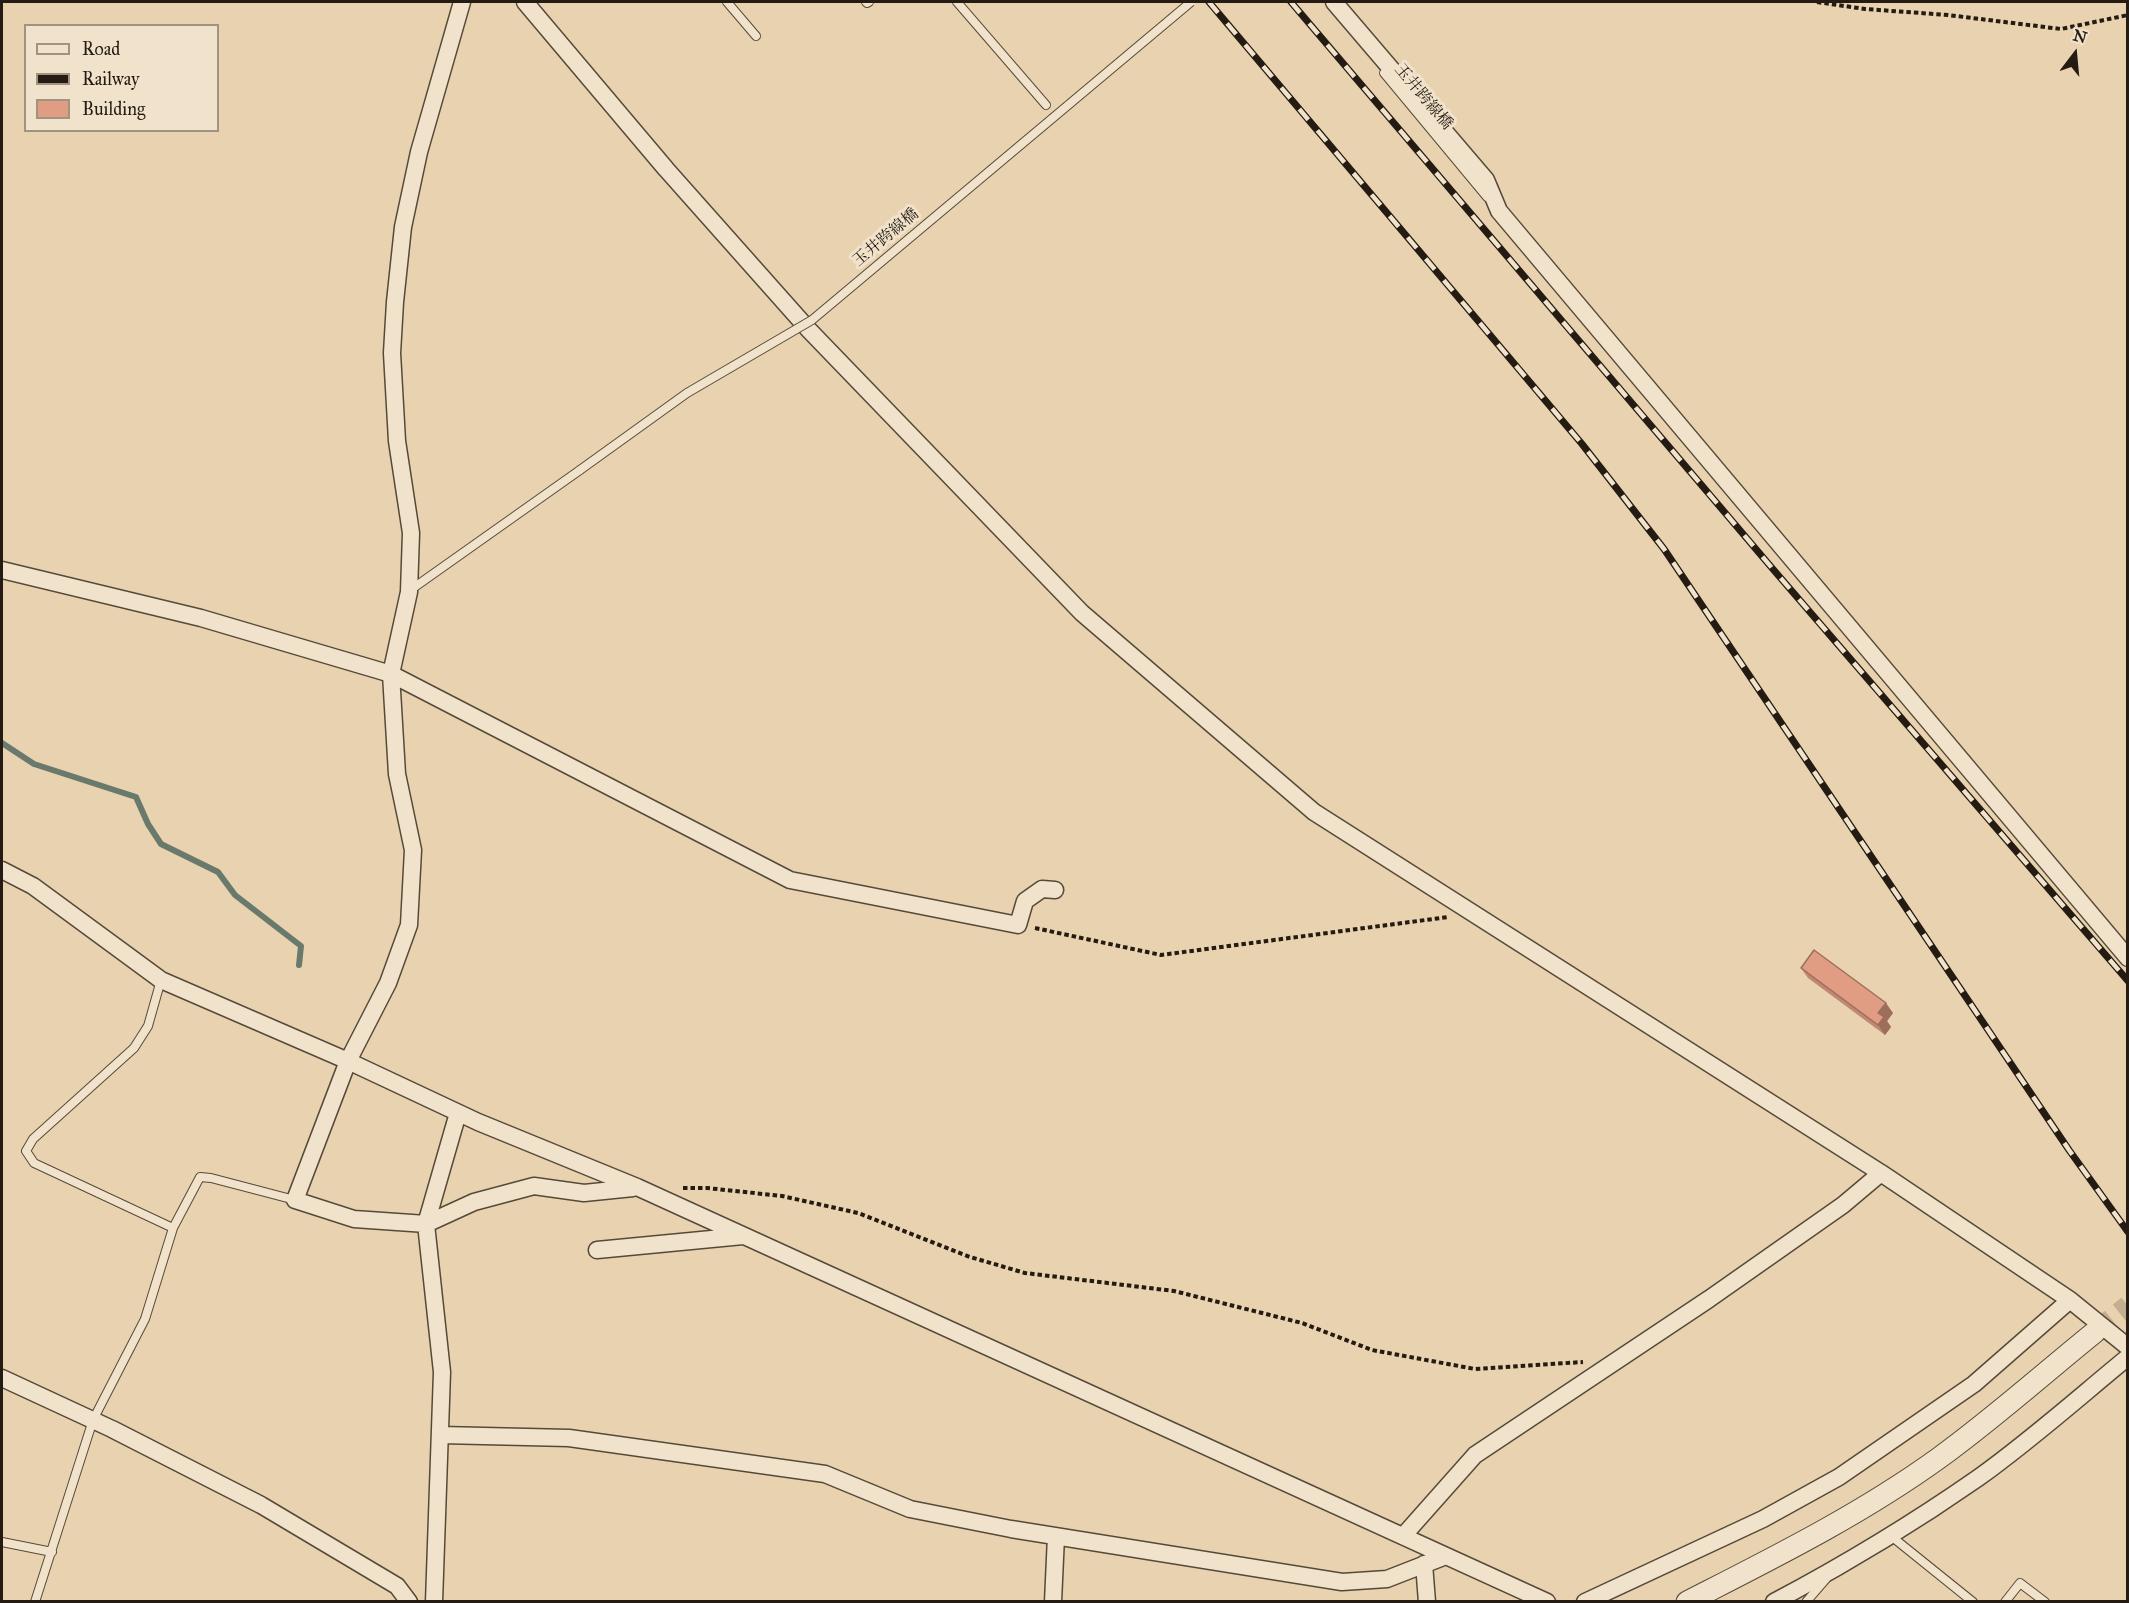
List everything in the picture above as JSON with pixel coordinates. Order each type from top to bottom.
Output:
[{"type":"street","points":[[462,2],[419,152],[403,227],[392,353],[397,441],[411,533],[409,592],[391,674],[397,774],[413,850],[409,926],[388,983],[348,1061],[295,1200],[354,1219],[426,1224],[474,1202],[534,1186],[584,1193],[637,1187]]},
{"type":"street","points":[[525,2],[666,169],[809,330],[1082,613],[1314,812],[1881,1173],[2070,1300],[2127,1347]]},
{"type":"street","points":[[1335,2],[1486,180],[1499,211],[2127,958]]},
{"type":"street","points":[[2,570],[201,618],[391,674],[790,880],[1018,925],[1025,901],[1041,889],[1054,890]]},
{"type":"street","points":[[2,870],[33,885],[161,980],[348,1061],[458,1113],[637,1187],[1547,1602]]},
{"type":"street","points":[[434,1602],[442,1372],[426,1224],[458,1113]]},
{"type":"street","points":[[1404,1535],[1475,1455],[1709,1299],[1843,1205],[1881,1173]]},
{"type":"street","points":[[597,1250],[743,1236]]},
{"type":"street","points":[[1585,1602],[1763,1520],[1839,1477],[1974,1383],[2070,1300]]},
{"type":"street","points":[[1687,1602],[1864,1508],[1940,1458],[2095,1332]]},
{"type":"street","points":[[1774,1602],[1891,1536],[1978,1478],[2048,1424],[2127,1357]]},
{"type":"street","points":[[2,1378],[93,1420],[261,1505],[397,1586],[409,1602]]},
{"type":"street","points":[[441,1435],[569,1438],[825,1474],[910,1509],[1056,1536],[1342,1582],[1387,1579],[1446,1556]]},
{"type":"street","points":[[1053,1602],[1056,1536]]},
{"type":"street","points":[[1424,1564],[1427,1602]]},
{"type":"lane","points":[[727,2],[756,36]]},
{"type":"lane","points":[[957,2],[1046,105]]},
{"type":"lane","name":"玉井跨線橋","points":[[409,592],[687,393],[812,320],[1191,2]]},
{"type":"lane","name":"玉井跨線橋","points":[[1324,2],[1499,211]]},
{"type":"lane","points":[[161,980],[148,1026],[134,1048],[33,1139],[26,1151],[34,1163],[173,1228]]},
{"type":"lane","points":[[35,1602],[93,1420],[145,1319],[173,1228],[200,1177],[295,1200]]},
{"type":"lane","points":[[1891,1536],[1973,1602]]},
{"type":"lane","points":[[2,1542],[52,1552]]},
{"type":"lane","points":[[1806,1602],[1834,1570]]},
{"type":"lane","points":[[2005,1602],[2020,1583],[2045,1602]]},
{"type":"path","points":[[1816,2],[2061,28],[2127,15]]},
{"type":"path","points":[[1018,925],[1161,955],[1475,914]]},
{"type":"path","points":[[672,1188],[707,1188],[782,1196],[858,1213],[970,1257],[1026,1273],[1174,1291],[1302,1323],[1372,1350],[1475,1369],[1581,1361],[1598,1373]]},
{"type":"building","points":[[1814,950],[1886,1003],[1878,1013],[1884,1017],[1878,1025],[1801,968]]},
{"type":"waterway","points":[[2,743],[34,764],[136,797],[148,824],[161,844],[218,872],[235,895],[301,946],[299,965]]},
{"type":"tunnel","points":[[2095,1332],[2128,1306]]},
{"type":"railway","points":[[1209,2],[1582,444],[1664,549],[2069,1150],[2128,1232]]},
{"type":"railway","points":[[1291,2],[1772,568],[2128,981]]}]
